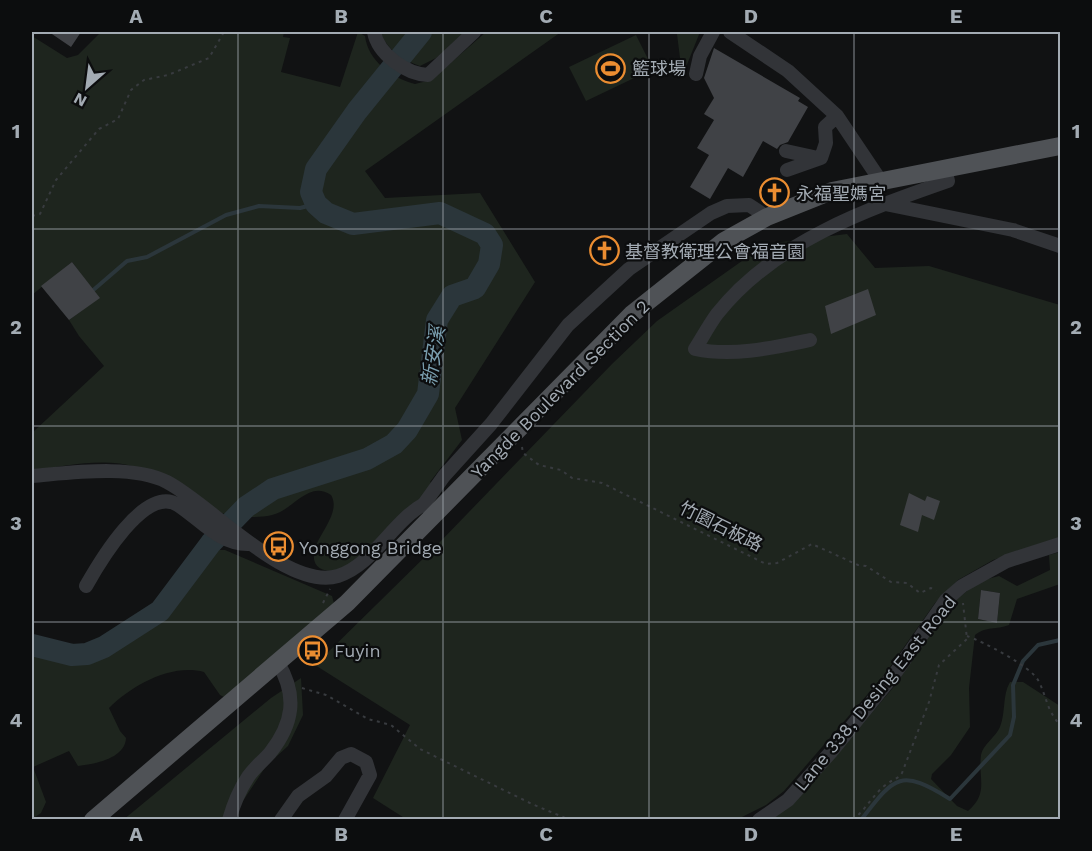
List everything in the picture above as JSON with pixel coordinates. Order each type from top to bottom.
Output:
[{"type":"main road","name":"Yangde Boulevard Section 2","points":[[93,819],[347,603],[429,509],[632,314],[724,241],[767,217],[832,191],[1060,146]]},
{"type":"street","points":[[374,32],[376,41],[384,53],[416,74],[428,75],[474,32]]},
{"type":"street","points":[[696,74],[700,56],[713,32]]},
{"type":"street","points":[[730,32],[788,71],[837,116],[880,180]]},
{"type":"street","points":[[787,170],[820,158],[826,143],[825,127],[837,116]]},
{"type":"street","points":[[786,151],[820,158]]},
{"type":"street","points":[[810,340],[762,350],[708,352],[695,349],[718,314],[751,281],[793,249],[844,221],[948,181],[945,168]]},
{"type":"street","points":[[884,204],[1013,230],[1060,246]]},
{"type":"street","points":[[86,586],[117,536],[156,503],[166,500],[213,523],[232,536],[306,575],[321,578],[337,576],[356,568],[409,513],[429,509],[444,476],[498,416],[568,325],[629,268],[711,213],[727,206],[749,205],[767,217]]},
{"type":"street","points":[[32,476],[122,471],[166,481],[213,523]]},
{"type":"street","name":"Lane 338, Desing East Road","points":[[759,819],[788,800],[831,752],[953,595],[984,572],[1007,561],[1060,544]]},
{"type":"street","points":[[229,819],[249,776],[270,752],[288,724],[292,702],[288,681],[278,663]]},
{"type":"street","points":[[281,819],[298,796],[326,776],[341,758],[351,754],[366,762],[370,775],[345,819]]},
{"type":"path","points":[[32,216],[40,214],[56,180],[99,129],[118,119],[131,90],[144,80],[168,75],[208,58],[224,32]]},
{"type":"path","name":"竹園石板路","points":[[525,444],[522,447],[523,453],[539,465],[561,470],[572,478],[602,483],[766,564],[777,563],[812,544],[858,565],[867,566],[891,582],[908,583],[920,594],[931,588],[946,596],[953,595]]},
{"type":"path","points":[[853,819],[867,808],[888,783],[896,781],[902,773],[929,702],[939,665],[967,639],[963,603],[956,594],[953,595]]},
{"type":"path","points":[[966,635],[1014,661],[1037,678],[1049,713],[1060,724]]},
{"type":"path","points":[[297,687],[326,695],[368,719],[391,725],[420,749],[532,804],[570,819]]},
{"type":"shaded area","points":[[101,32],[284,32],[283,37],[290,38],[281,72],[340,87],[358,32],[365,36],[376,61],[390,73],[415,84],[431,80],[486,32],[561,32],[365,171],[385,198],[480,193],[535,282],[455,408],[462,440],[430,482],[442,491],[431,506],[354,566],[328,571],[317,566],[314,561],[316,546],[331,517],[334,502],[331,495],[323,491],[308,493],[272,515],[244,517],[225,514],[213,509],[159,478],[124,464],[84,463],[32,471],[32,433],[104,366],[69,320],[99,298],[72,262],[32,295],[32,36],[67,58],[78,55]]},
{"type":"shaded area","points":[[380,32],[469,32],[436,58],[420,66],[396,53]]},
{"type":"shaded area","points":[[673,32],[700,32],[686,67],[681,66],[677,34]]},
{"type":"shaded area","name":"籃球場","points":[[636,35],[653,69],[586,101],[569,67]]},
{"type":"shaded area","points":[[847,234],[875,268],[929,266],[1060,305],[1060,537],[993,560],[958,580],[935,603],[885,674],[784,791],[766,805],[738,819],[406,819],[373,798],[410,725],[315,665],[439,543],[612,364],[657,321],[766,244]]},
{"type":"shaded area","points":[[216,550],[225,550],[332,596],[335,607],[226,698],[220,695],[204,672],[191,670],[152,678],[128,692],[109,708],[126,738],[124,745],[115,756],[100,762],[78,766],[69,751],[33,767],[46,802],[41,813],[32,819],[32,650],[65,659],[79,660],[86,660],[104,653],[159,618],[174,605],[198,568]]},
{"type":"shaded area","points":[[1060,552],[1060,584],[1017,599],[1009,625],[983,630],[975,635],[969,688],[970,727],[951,755],[932,774],[931,779],[957,806],[968,811],[981,792],[982,751],[1000,727],[1010,682],[1023,682],[1060,706],[1060,819],[766,820],[792,805],[822,772],[897,683],[949,605],[980,581],[999,576],[1017,586],[1050,570],[1049,555]],"holes":[[[981,590],[1000,593],[997,623],[978,619]]]},
{"type":"shaded area","points":[[301,678],[303,715],[288,746],[266,766],[231,819],[123,820],[271,698]]},
{"type":"building","points":[[49,32],[81,32],[71,47]]},
{"type":"building","points":[[714,48],[800,98],[798,101],[808,107],[788,142],[777,149],[763,141],[743,177],[728,168],[710,199],[690,187],[709,155],[697,148],[714,120],[704,114],[714,98],[704,78]]},
{"type":"building","points":[[72,262],[100,298],[69,320],[41,286]]},
{"type":"building","points":[[868,289],[876,315],[831,334],[825,306]]},
{"type":"building","points":[[909,493],[925,501],[927,496],[940,501],[934,520],[922,515],[918,532],[900,525]]},
{"type":"building","points":[[981,590],[1000,593],[997,623],[978,619]]},
{"type":"waterway","name":"新安溪","points":[[32,645],[72,655],[87,654],[104,647],[160,611],[211,543],[246,507],[273,489],[367,459],[394,444],[407,430],[428,394],[437,320],[452,296],[475,288],[489,264],[492,245],[485,234],[440,213],[353,224],[326,213],[316,204],[311,192],[316,169],[357,111],[421,32]]},
{"type":"waterway","points":[[91,292],[127,261],[147,257],[226,215],[259,206],[300,208],[316,204]]},
{"type":"waterway","points":[[861,820],[882,794],[900,781],[909,780],[920,783],[950,799],[1010,735],[1014,717],[1013,685],[1023,661],[1038,645],[1060,640]]},
{"type":"place","name":"籃球場","points":[[611,68]]},
{"type":"place","name":"永福聖媽宮","points":[[775,193]]},
{"type":"place","name":"基督教衛理公會福音園","points":[[604,251]]},
{"type":"place","name":"Yonggong Bridge","points":[[278,547]]},
{"type":"place","name":"Fuyin","points":[[313,650]]}]
